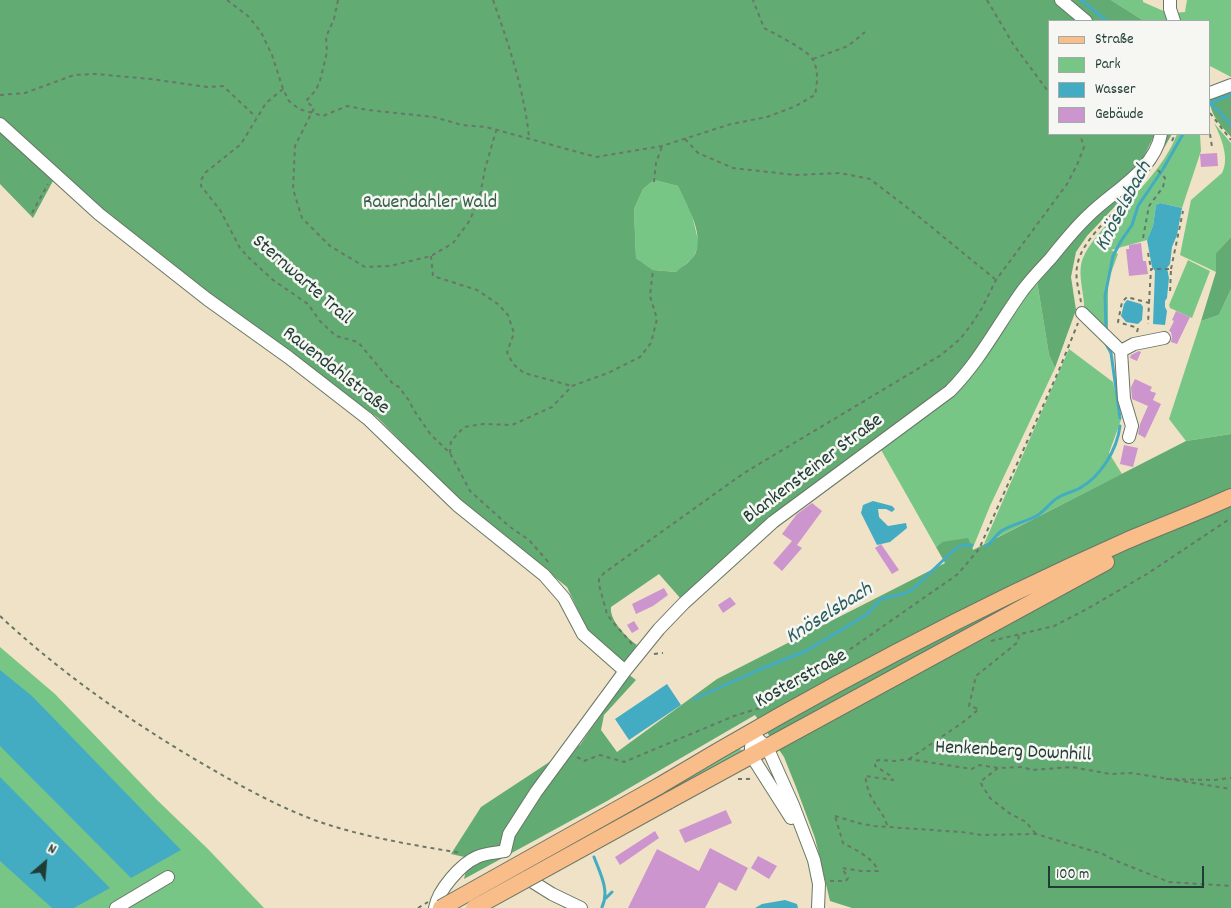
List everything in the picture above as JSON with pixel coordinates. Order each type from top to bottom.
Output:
[{"type":"main road","name":"Kosterstraße","points":[[441,908],[842,682],[960,620],[1128,540],[1231,497]]},
{"type":"main road","name":"Kosterstraße","points":[[474,908],[1009,613],[1196,513]]},
{"type":"street","points":[[1061,0],[1085,20]]},
{"type":"street","points":[[1170,0],[1170,9],[1174,20]]},
{"type":"street","points":[[1211,93],[1231,86]]},
{"type":"street","name":"Rauendahlstraße","points":[[0,124],[99,214],[184,281],[288,357],[368,419],[457,505],[544,575],[564,598],[583,634],[624,671]]},
{"type":"street","name":"Blankensteiner Straße","points":[[505,851],[509,834],[522,812],[624,671],[659,629],[684,603],[773,522],[950,391],[962,379],[994,335],[1024,289],[1089,214],[1143,168],[1160,140],[1161,135]]},
{"type":"street","points":[[1082,313],[1120,351],[1124,399],[1132,426],[1129,437]]},
{"type":"street","points":[[1120,351],[1134,344],[1164,338]]},
{"type":"street","points":[[751,733],[767,747],[814,860],[819,890],[818,908]]},
{"type":"street","points":[[751,733],[751,755],[808,845]]},
{"type":"street","points":[[436,908],[437,900],[452,878],[478,856],[505,851],[512,865],[523,877],[574,906]]},
{"type":"street","points":[[116,908],[168,877]]},
{"type":"path","points":[[227,0],[248,16],[261,32],[272,55],[282,89],[294,107],[311,114],[323,116],[347,106],[434,117],[462,125],[486,127],[496,131],[528,137],[596,157],[662,146],[731,124],[767,117],[796,106],[815,95],[818,81],[813,60],[790,41],[764,28],[753,0]]},
{"type":"path","points":[[338,0],[334,19],[326,37],[327,52],[320,81],[316,90],[306,101],[314,108],[295,146],[293,189],[302,218],[330,246],[365,267],[390,266],[431,256],[453,243],[479,201],[485,168],[496,131]]},
{"type":"path","points":[[493,0],[517,72],[525,110],[528,137]]},
{"type":"path","points":[[987,0],[1013,44],[1048,91]]},
{"type":"path","points":[[813,60],[848,46],[866,32]]},
{"type":"path","points":[[0,95],[25,94],[74,75],[95,74],[151,78],[206,87],[223,86],[256,117]]},
{"type":"path","name":"Sternwarte Trail","points":[[282,89],[266,103],[241,144],[206,172],[201,180],[201,186],[220,210],[240,248],[249,258],[268,275],[308,304],[319,320],[336,336],[358,342],[393,384],[399,387],[430,435],[450,453],[470,491],[510,527],[529,540],[543,554],[552,567]]},
{"type":"path","points":[[1211,114],[1231,140]]},
{"type":"path","points":[[640,651],[625,637],[607,614],[599,579],[611,567],[744,473],[941,355],[960,339],[982,308],[996,280],[1067,184],[1078,165],[1084,147],[1080,135]]},
{"type":"path","points":[[1171,143],[1175,135]]},
{"type":"path","points":[[1210,135],[1212,147]]},
{"type":"path","points":[[685,139],[698,152],[733,168],[795,175],[840,172],[870,180],[900,201],[996,280]]},
{"type":"path","points":[[654,182],[656,163],[662,146]]},
{"type":"path","points":[[1144,238],[1150,206],[1163,187],[1166,178],[1158,170]]},
{"type":"path","points":[[32,213],[54,173]]},
{"type":"path","points":[[580,759],[584,761],[600,755],[624,762],[734,716],[760,708],[796,687],[958,574],[979,549],[1059,370],[1082,313],[1076,268],[1081,252],[1089,240],[1130,195]]},
{"type":"path","points":[[1170,293],[1171,269],[1184,211]]},
{"type":"path","points":[[1148,254],[1151,269],[1148,324]]},
{"type":"path","points":[[431,256],[433,276],[477,290],[498,304],[508,315],[514,333],[507,352],[513,364],[524,373],[572,386]]},
{"type":"path","points":[[1151,269],[1171,269]]},
{"type":"path","points":[[450,453],[451,441],[464,427],[483,424],[512,425],[552,407],[572,386],[608,374],[640,357],[651,343],[657,319],[650,296],[653,270]]},
{"type":"path","points":[[1134,344],[1138,328],[1118,322],[1122,302],[1127,297],[1149,302]]},
{"type":"path","points":[[985,643],[1054,626],[1147,574],[1231,518]]},
{"type":"path","points":[[0,616],[40,651],[152,734],[252,792],[317,821],[344,829],[423,847],[478,856]]},
{"type":"path","points":[[908,759],[962,723],[979,709],[969,706],[976,676],[1018,642],[1019,634]]},
{"type":"path","name":"Henkenberg Downhill","points":[[887,826],[882,812],[873,800],[865,776],[893,780],[891,776],[875,766],[875,762],[880,760],[896,761],[908,759],[972,769],[979,766],[1014,767],[1032,770],[1072,767],[1110,774],[1132,773],[1231,789]]},
{"type":"path","points":[[998,768],[980,782],[990,798],[1009,813],[1026,822],[1036,834]]},
{"type":"path","points":[[1164,779],[1214,780],[1231,778]]},
{"type":"path","points":[[819,890],[830,881],[846,881],[848,878],[842,868],[878,871],[870,860],[843,843],[835,816],[874,826],[982,835],[1036,834],[1103,854],[1169,882],[1231,886]]},
{"type":"green space","name":"Rauendahler Wald","points":[[0,0],[1111,0],[1142,20],[1048,20],[1048,135],[1154,135],[1140,164],[1086,212],[957,377],[934,400],[681,599],[659,574],[611,607],[616,623],[628,638],[637,645],[625,662],[600,645],[588,631],[567,587],[458,500],[378,418],[100,212],[0,119]],"holes":[[[654,180],[678,186],[697,231],[697,248],[694,256],[676,272],[653,270],[636,258],[634,209],[643,189]]]},
{"type":"green space","points":[[1111,0],[1143,0],[1143,2],[1168,13],[1172,20],[1142,20]]},
{"type":"green space","points":[[1187,0],[1231,0],[1231,77],[1211,67],[1211,20],[1174,20],[1171,13],[1185,12]]},
{"type":"green space","points":[[1231,91],[1231,137],[1214,115],[1211,108],[1211,99]]},
{"type":"green space","points":[[1214,123],[1231,143],[1231,237],[1216,253],[1216,272],[1180,255],[1191,200],[1222,173],[1224,167],[1224,148]]},
{"type":"green space","points":[[0,128],[54,179],[33,218],[0,184]]},
{"type":"green space","points":[[1163,135],[1171,135],[1154,165],[1087,236],[1076,252],[1071,277],[1076,310],[1055,368],[1049,355],[1037,281],[1062,248],[1123,191]]},
{"type":"green space","points":[[1176,135],[1200,135],[1201,151],[1182,208],[1160,203],[1156,205],[1153,226],[1147,240],[1111,250],[1118,254],[1108,281],[1108,331],[1084,314],[1080,271],[1083,258],[1099,234],[1157,169]]},
{"type":"green space","points":[[654,180],[678,186],[691,211],[699,244],[693,258],[676,272],[653,270],[636,258],[634,209],[643,189]]},
{"type":"green space","points":[[1231,237],[1231,289],[1219,315],[1201,321],[1216,272],[1216,253]]},
{"type":"green space","points":[[1188,260],[1210,271],[1192,318],[1170,308],[1169,305]]},
{"type":"green space","points":[[1037,281],[1049,355],[1055,368],[990,506],[972,550],[942,542],[936,547],[880,448],[999,337]]},
{"type":"green space","points":[[1231,289],[1231,434],[1186,441],[1169,419],[1201,321],[1219,315]]},
{"type":"green space","points":[[1069,349],[1113,382],[1121,420],[1109,453],[1122,474],[984,544]]},
{"type":"green space","points":[[1231,434],[1231,908],[852,908],[830,901],[815,838],[784,757],[755,715],[607,801],[464,879],[469,858],[451,854],[481,807],[560,755],[580,745],[628,674],[636,680],[604,715],[601,730],[617,752],[717,679],[945,563],[936,547],[942,542],[968,538],[973,550],[1186,441]]},
{"type":"green space","points":[[0,647],[55,694],[264,908],[0,908]]},
{"type":"green space","points":[[734,750],[742,750],[741,752],[659,799],[655,795]]},
{"type":"water","points":[[1160,203],[1182,208],[1177,235],[1172,247],[1170,264],[1167,268],[1169,278],[1165,301],[1167,311],[1165,325],[1153,324],[1155,271],[1152,267],[1147,240],[1153,226],[1156,205]]},
{"type":"water","points":[[1127,300],[1141,304],[1143,307],[1142,320],[1138,324],[1126,322],[1121,316]]},
{"type":"water","points":[[873,501],[892,506],[895,509],[892,512],[886,509],[878,509],[879,517],[888,526],[906,523],[907,528],[890,542],[877,545],[861,513],[863,505]]},
{"type":"water","points":[[0,670],[32,696],[181,850],[131,878],[0,746]]},
{"type":"water","points":[[667,684],[681,705],[629,740],[615,719]]},
{"type":"water","points":[[0,777],[110,888],[74,908],[52,908],[0,861]]},
{"type":"water","points":[[785,900],[797,904],[798,908],[755,908],[762,904]]},
{"type":"building","points":[[1217,153],[1218,166],[1201,167],[1200,154]]},
{"type":"building","points":[[1141,243],[1143,261],[1146,261],[1148,274],[1129,276],[1126,249],[1129,249],[1129,245]]},
{"type":"building","points":[[1176,311],[1190,317],[1177,344],[1171,342],[1172,337],[1169,331]]},
{"type":"building","points":[[1139,351],[1141,352],[1137,361],[1130,358],[1131,355]]},
{"type":"building","points":[[1135,379],[1152,387],[1150,391],[1156,393],[1153,400],[1161,404],[1145,438],[1138,434],[1148,406],[1132,399],[1131,387]]},
{"type":"building","points":[[1124,445],[1138,448],[1133,467],[1120,464]]},
{"type":"building","points":[[812,503],[822,511],[797,545],[802,548],[782,571],[773,563],[792,541],[782,534],[797,514]]},
{"type":"building","points":[[881,544],[899,570],[892,574],[875,548]]},
{"type":"building","points":[[664,588],[668,595],[653,606],[636,614],[632,604]]},
{"type":"building","points":[[730,597],[736,604],[723,613],[718,605]]},
{"type":"building","points":[[634,621],[639,629],[632,633],[627,625]]},
{"type":"building","points":[[726,810],[732,823],[685,843],[679,830]]},
{"type":"building","points":[[655,831],[659,838],[620,865],[615,857]]},
{"type":"building","points":[[710,848],[748,868],[736,891],[719,882],[705,908],[628,908],[657,849],[699,871]]},
{"type":"building","points":[[758,856],[777,866],[769,879],[751,868]]},
{"type":"waterway","points":[[1081,0],[1106,20]]},
{"type":"waterway","name":"Knöselsbach","points":[[1211,103],[1231,95]]},
{"type":"waterway","points":[[1211,105],[1231,125]]},
{"type":"waterway","name":"Knöselsbach","points":[[1106,329],[1105,296],[1113,256],[1132,225],[1138,206],[1163,169],[1182,135]]},
{"type":"waterway","name":"Knöselsbach","points":[[1106,344],[1111,353],[1120,418]]},
{"type":"waterway","name":"Knöselsbach","points":[[986,546],[1000,532],[1038,515],[1056,499],[1080,488],[1095,477],[1112,453],[1120,426]]},
{"type":"waterway","name":"Knöselsbach","points":[[694,699],[806,651],[866,615],[881,599],[906,593],[913,589],[955,549],[963,545],[972,545]]},
{"type":"waterway","name":"Knöselsbach","points":[[594,857],[605,888],[602,907]]},
{"type":"waterway","name":"Knöselsbach","points":[[606,898],[612,892]]}]
